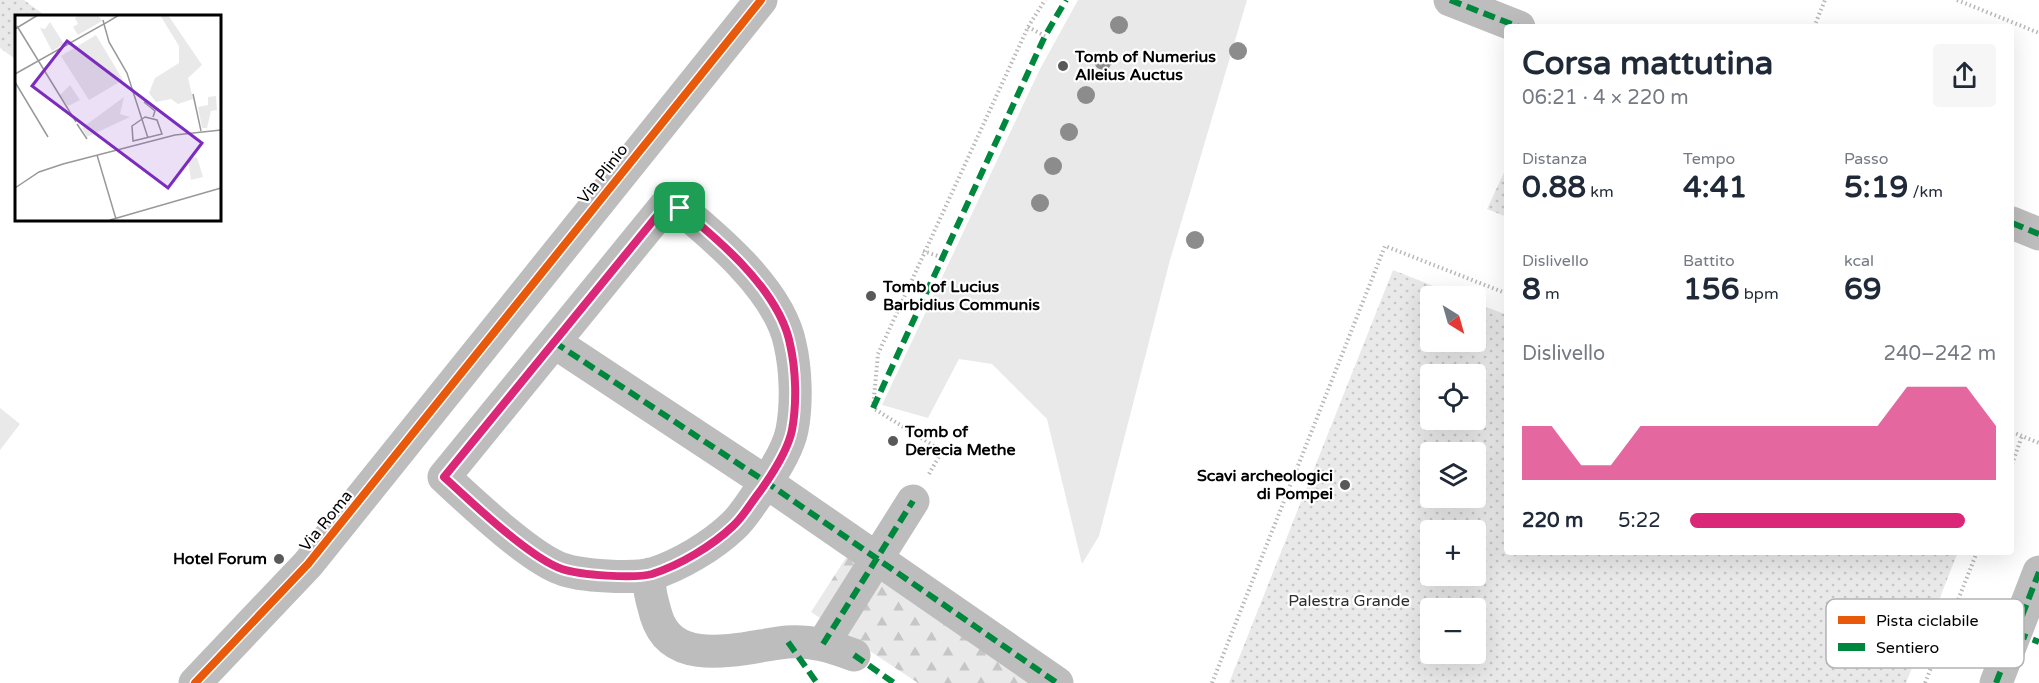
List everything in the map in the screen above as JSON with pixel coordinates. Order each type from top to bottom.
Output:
[{"type":"street","name":"Via Plinio","points":[[467,366],[761,0]]},
{"type":"street","points":[[1450,0],[1511,24]]},
{"type":"street","points":[[670,200],[750,274],[774,305],[790,342],[794,386],[792,431],[766,482],[734,525],[702,550],[650,574],[601,576],[561,569],[540,557],[481,511],[444,477],[670,200]]},
{"type":"street","points":[[2014,224],[2039,234]]},
{"type":"street","points":[[554,342],[766,482],[1057,683]]},
{"type":"street","name":"Via Roma","points":[[195,683],[308,564],[467,366]]},
{"type":"street","points":[[823,644],[913,501]]},
{"type":"street","points":[[2024,611],[2039,572]]},
{"type":"street","points":[[650,574],[649,589],[659,625],[683,645],[703,652],[741,650],[788,642],[823,644],[854,655]]},
{"type":"street","points":[[1996,683],[2002,668]]},
{"type":"path","points":[[932,468],[942,451],[873,408],[878,354],[923,251],[1028,27],[1045,0]]},
{"type":"path","points":[[1815,24],[1825,0]]},
{"type":"path","points":[[1957,0],[2039,33]]},
{"type":"path","points":[[1028,27],[1045,36]]},
{"type":"path","points":[[1212,683],[1385,246],[1504,292]]},
{"type":"path","points":[[923,251],[941,257]]},
{"type":"path","points":[[2014,433],[2039,443]]},
{"type":"path","points":[[2014,458],[2022,436]]},
{"type":"path","points":[[1958,599],[1976,555]]},
{"type":"path","points":[[1925,683],[1931,668]]},
{"type":"green space","points":[[0,0],[24,0],[43,14],[15,15],[14,58],[0,48]]},
{"type":"green space","points":[[1078,0],[1247,0],[1170,260],[1099,536],[1082,564],[1047,419],[992,364],[959,359],[928,418],[882,405],[1040,69]]},
{"type":"green space","points":[[1504,172],[1504,216],[1487,209]]},
{"type":"green space","name":"Palestra Grande","points":[[1393,270],[1433,286],[1420,286],[1420,352],[1486,352],[1486,307],[1504,314],[1504,555],[1957,555],[1939,599],[1826,599],[1826,668],[1912,668],[1906,683],[1229,683]]},
{"type":"green space","points":[[0,408],[20,424],[0,450]]},
{"type":"green space","points":[[849,553],[1041,683],[918,683],[811,612]]},
{"type":"marked path","points":[[873,408],[1045,36],[1066,0]]},
{"type":"marked path","points":[[1450,0],[1511,24]]},
{"type":"marked path","points":[[670,200],[724,246],[742,264],[773,303],[790,344],[795,376],[795,409],[790,438],[775,469],[741,518],[715,541],[695,554],[674,566],[644,576],[607,576],[562,569],[517,541],[444,477],[670,200]]},
{"type":"marked path","points":[[2014,224],[2039,234]]},
{"type":"marked path","points":[[554,342],[766,482],[1057,683]]},
{"type":"marked path","points":[[823,644],[913,501]]},
{"type":"marked path","points":[[2024,611],[2039,572]]},
{"type":"marked path","points":[[2024,636],[2039,642]]},
{"type":"marked path","points":[[788,642],[817,683]]},
{"type":"marked path","points":[[854,655],[894,683]]},
{"type":"marked path","points":[[1996,683],[2002,668]]},
{"type":"cycle path","points":[[195,683],[308,564],[761,0]]},
{"type":"place","name":"Tomb of Numerius Alleius Auctus","points":[[1063,66]]},
{"type":"place","name":"Tomb of Lucius Barbidius Communis","points":[[871,296]]},
{"type":"place","name":"Tomb of Derecia Methe","points":[[893,441]]},
{"type":"place","name":"Scavi archeologici di Pompei","points":[[1345,485]]},
{"type":"place","name":"Hotel Forum","points":[[279,559]]},
{"type":"route","points":[[670,200],[680,208],[750,274],[774,305],[790,342],[794,386],[792,431],[773,472],[734,525],[702,550],[650,574],[601,576],[561,569],[540,557],[481,511],[444,477],[670,200]]}]
